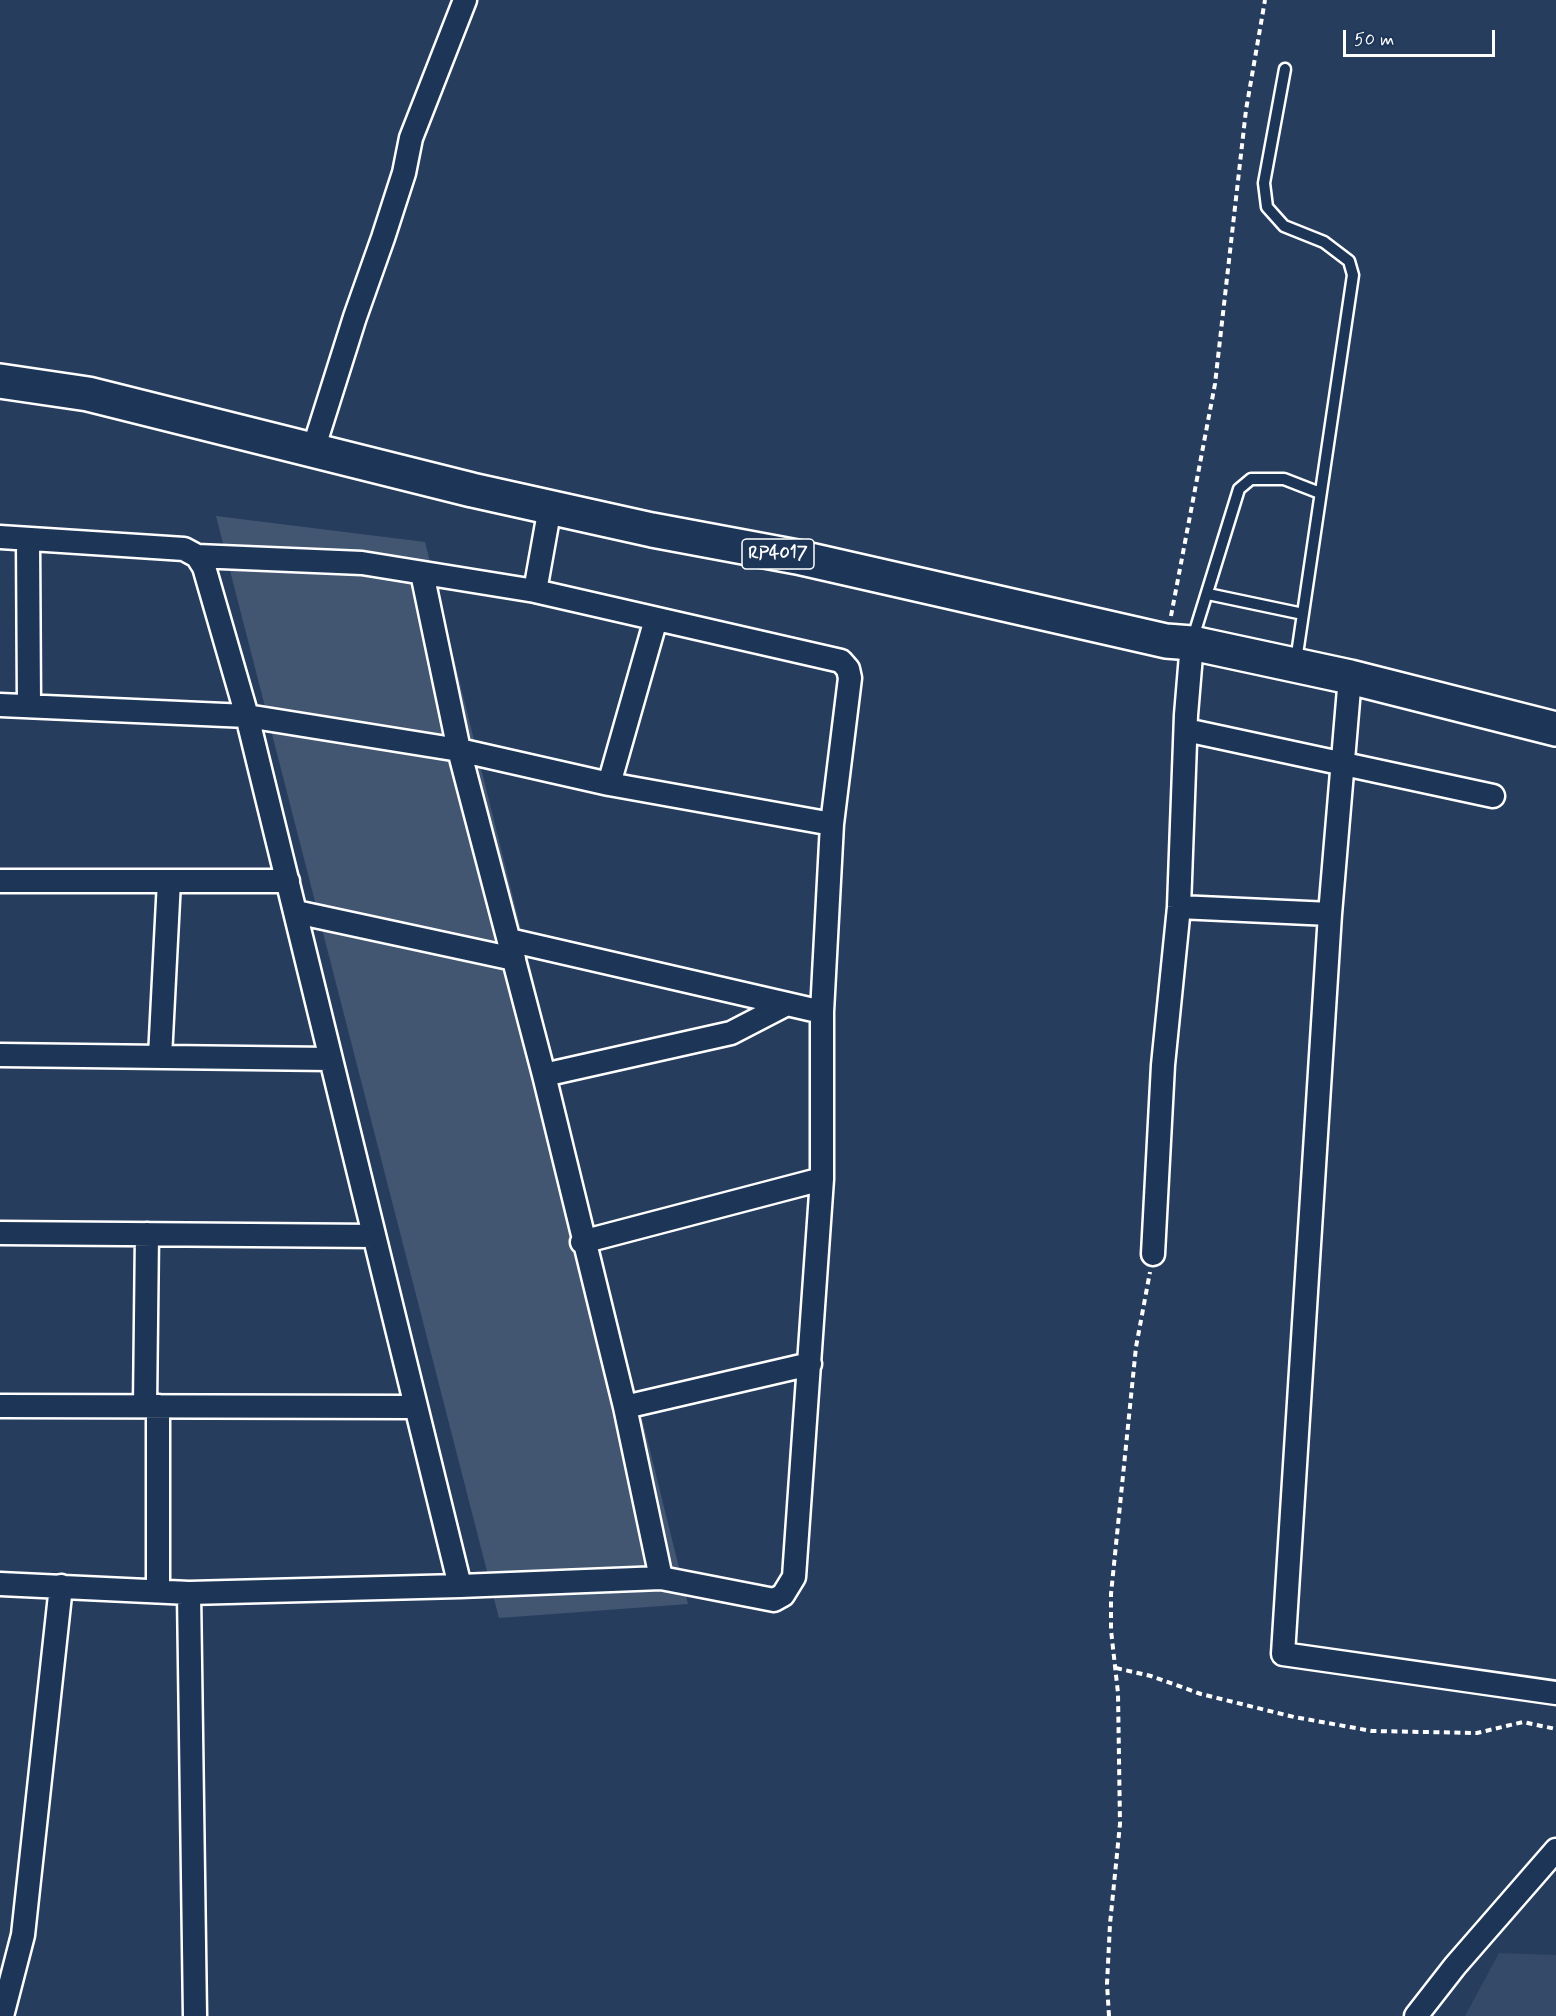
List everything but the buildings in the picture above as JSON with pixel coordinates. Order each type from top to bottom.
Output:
[{"type":"main road","name":"RP4017","points":[[0,381],[88,394],[254,437],[550,507],[797,557],[1179,642],[1350,676],[1556,729]]},
{"type":"street","points":[[312,450],[404,173],[411,138],[465,0]]},
{"type":"street","points":[[535,591],[550,507]]},
{"type":"street","points":[[0,537],[184,549],[197,556],[362,563],[535,591],[841,661],[848,669],[849,678],[832,824],[822,1012],[822,1179],[796,1569],[790,1586],[774,1600],[661,1578],[189,1593],[0,1584]]},
{"type":"street","points":[[28,539],[29,705]]},
{"type":"street","points":[[197,556],[204,567],[247,716],[460,1586]]},
{"type":"street","points":[[422,573],[459,750],[544,1075],[582,1242],[625,1407],[661,1578]]},
{"type":"street","points":[[609,784],[656,619]]},
{"type":"street","points":[[1153,1254],[1163,1065],[1179,907],[1186,730],[1179,642]]},
{"type":"street","points":[[1350,676],[1330,914],[1283,1654],[1556,1693]]},
{"type":"street","points":[[0,705],[247,716],[459,750],[609,784],[832,824]]},
{"type":"street","points":[[1186,730],[1493,796]]},
{"type":"street","points":[[160,1057],[169,881]]},
{"type":"street","points":[[0,882],[288,881]]},
{"type":"street","points":[[1179,907],[1330,914]]},
{"type":"street","points":[[296,912],[512,949],[822,1012]]},
{"type":"street","points":[[544,1075],[731,1033],[787,1004]]},
{"type":"street","points":[[0,1055],[330,1059]]},
{"type":"street","points":[[582,1242],[822,1179]]},
{"type":"street","points":[[0,1233],[374,1236]]},
{"type":"street","points":[[147,1234],[158,1591]]},
{"type":"street","points":[[625,1407],[810,1364]]},
{"type":"street","points":[[0,1406],[416,1407]]},
{"type":"street","points":[[2,2016],[23,1935],[61,1586]]},
{"type":"street","points":[[189,1593],[195,2016]]},
{"type":"street","points":[[1416,2016],[1455,1966],[1556,1850]]},
{"type":"lane","points":[[1285,69],[1264,183],[1267,207],[1284,226],[1324,242],[1349,261],[1353,275],[1296,664]]},
{"type":"lane","points":[[1179,642],[1208,594],[1239,489],[1251,479],[1284,479],[1320,493]]},
{"type":"lane","points":[[1208,594],[1303,614]]},
{"type":"path","points":[[1179,642],[1215,384],[1246,110],[1265,0]]},
{"type":"path","points":[[1109,2016],[1107,1984],[1110,1924],[1120,1824],[1116,1668],[1111,1630],[1111,1594],[1136,1347],[1153,1254]]},
{"type":"path","points":[[1116,1668],[1151,1676],[1201,1694],[1294,1717],[1372,1731],[1477,1733],[1523,1722],[1556,1729]]},
{"type":"shaded area","points":[[216,516],[425,542],[688,1604],[499,1618]]},
{"type":"shaded area","points":[[1499,1953],[1556,1955],[1556,2016],[1465,2016]]}]
